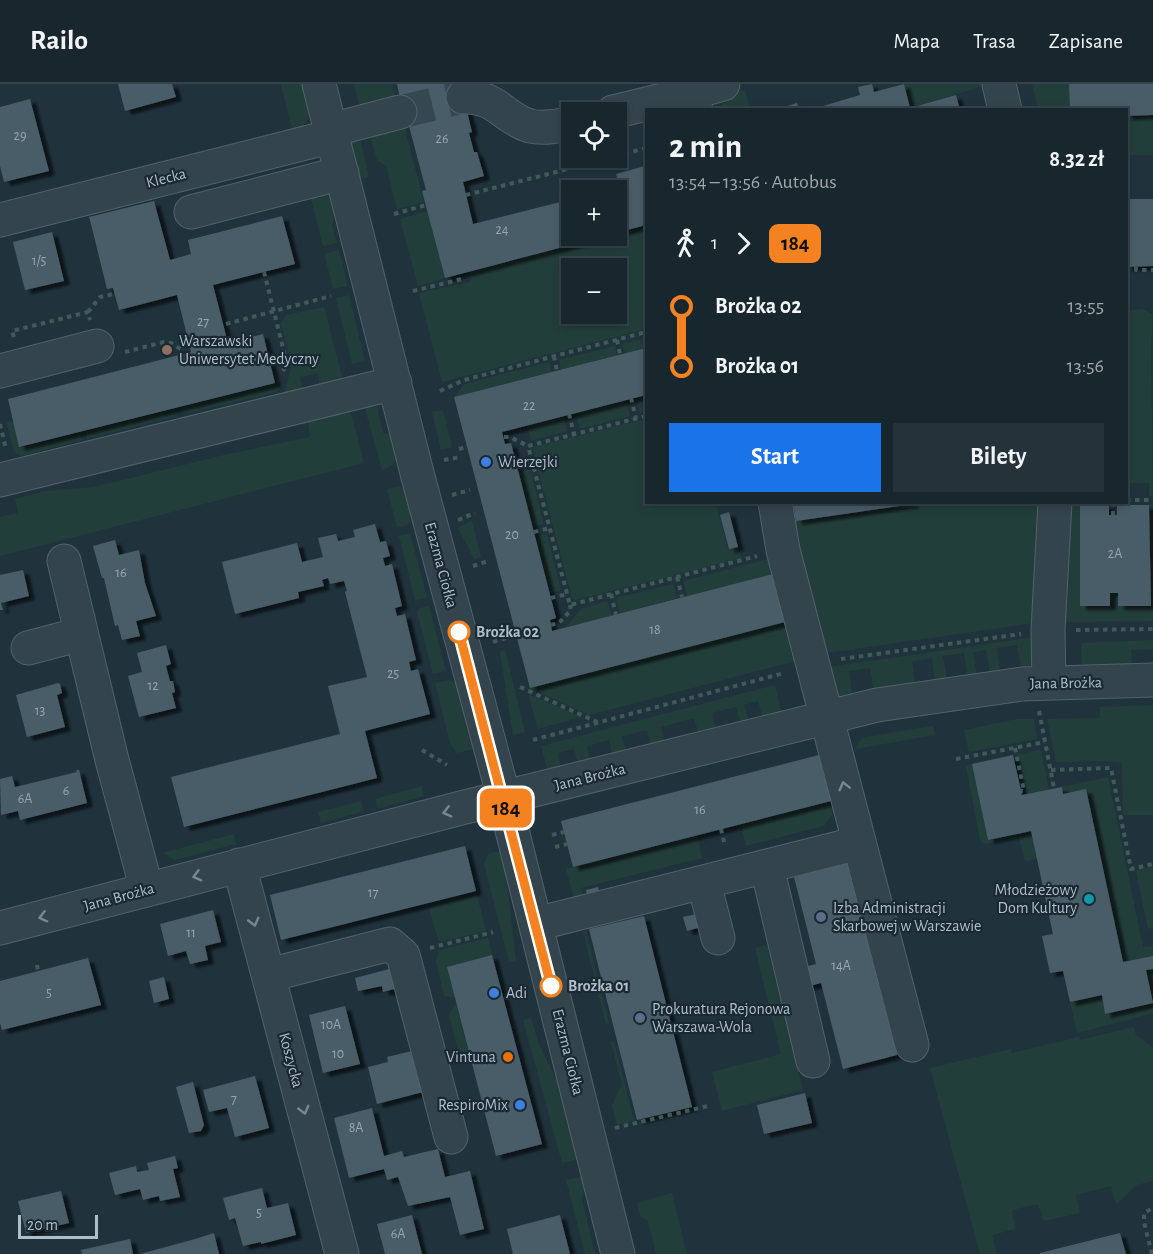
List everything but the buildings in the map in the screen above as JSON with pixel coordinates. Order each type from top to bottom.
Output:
[{"type":"street","name":"Erazma Ciołka","points":[[319,84],[504,798],[618,1254]]},
{"type":"street","points":[[627,110],[694,101],[723,84]]},
{"type":"street","points":[[999,84],[1005,108]]},
{"type":"street","points":[[463,96],[476,96],[490,100],[511,117],[531,126],[561,125]]},
{"type":"street","name":"Klecka","points":[[0,220],[332,133],[400,112]]},
{"type":"street","points":[[191,212],[342,173]]},
{"type":"street","points":[[0,371],[97,346]]},
{"type":"street","points":[[0,480],[395,383]]},
{"type":"street","points":[[775,504],[783,550],[912,1045]]},
{"type":"street","points":[[1044,694],[1055,504]]},
{"type":"street","points":[[64,561],[147,890]]},
{"type":"street","points":[[28,648],[81,634]]},
{"type":"street","name":"Jana Brożka","points":[[0,928],[877,705],[1022,684],[1044,694],[1153,680]]},
{"type":"street","points":[[536,924],[859,843]]},
{"type":"street","name":"Koszycka","points":[[239,866],[342,1254]]},
{"type":"street","points":[[767,867],[813,1061]]},
{"type":"street","points":[[704,883],[718,938]]},
{"type":"street","points":[[268,975],[390,944],[403,955],[451,1137]]},
{"type":"path","points":[[627,153],[645,148]]},
{"type":"path","points":[[466,195],[572,168]]},
{"type":"path","points":[[394,214],[426,205]]},
{"type":"path","points":[[1136,267],[1136,270],[1153,270]]},
{"type":"path","points":[[264,272],[287,364],[283,371]]},
{"type":"path","points":[[413,291],[462,279]]},
{"type":"path","points":[[88,312],[100,297],[113,294]]},
{"type":"path","points":[[226,324],[263,315],[274,309],[331,296]]},
{"type":"path","points":[[440,391],[464,380],[645,332]]},
{"type":"path","points":[[616,340],[620,354]]},
{"type":"path","points":[[554,357],[557,371]]},
{"type":"path","points":[[631,398],[636,418]]},
{"type":"path","points":[[569,414],[574,434]]},
{"type":"path","points":[[504,437],[510,437],[528,446],[645,416]]},
{"type":"path","points":[[528,446],[571,610],[559,623],[551,625]]},
{"type":"path","points":[[459,449],[467,447]]},
{"type":"path","points":[[438,462],[461,457]]},
{"type":"path","points":[[517,468],[533,464]]},
{"type":"path","points":[[446,497],[470,490]]},
{"type":"path","points":[[1128,500],[1153,500]]},
{"type":"path","points":[[1113,504],[1113,515]]},
{"type":"path","points":[[452,522],[475,513]]},
{"type":"path","points":[[534,532],[550,528]]},
{"type":"path","points":[[570,605],[783,550]]},
{"type":"path","points":[[472,566],[488,561]]},
{"type":"path","points":[[677,577],[682,597]]},
{"type":"path","points":[[551,598],[567,594]]},
{"type":"path","points":[[611,594],[616,615]]},
{"type":"path","points":[[493,642],[516,635]]},
{"type":"path","points":[[520,687],[598,723]]},
{"type":"path","points":[[1044,694],[1045,742],[1054,788]]},
{"type":"path","points":[[956,759],[1045,742]]},
{"type":"path","points":[[1015,748],[1024,791],[1021,791]]},
{"type":"path","points":[[422,750],[447,765]]},
{"type":"path","points":[[1051,770],[1111,768],[1131,869],[1153,864]]},
{"type":"path","points":[[721,829],[724,840]]},
{"type":"path","points":[[552,835],[564,832]]},
{"type":"path","points":[[555,847],[567,844]]},
{"type":"path","points":[[403,955],[493,932]]},
{"type":"path","points":[[37,965],[39,971]]},
{"type":"path","points":[[610,1130],[708,1106]]},
{"type":"path","points":[[1152,1254],[1144,1213],[1153,1208]]},
{"type":"green space","points":[[281,84],[303,84],[309,110],[308,117],[307,122],[296,131],[291,125]]},
{"type":"green space","points":[[354,84],[392,84],[397,104],[360,109]]},
{"type":"green space","points":[[904,84],[983,84],[983,86],[910,108]]},
{"type":"green space","points":[[1032,84],[1072,84],[1073,108],[1038,108]]},
{"type":"green space","points":[[745,90],[750,108],[720,108],[723,102]]},
{"type":"green space","points":[[1153,116],[1153,155],[1128,155],[1128,117]]},
{"type":"green space","points":[[403,122],[424,202],[397,209],[386,166],[377,160],[369,131]]},
{"type":"green space","points":[[358,131],[369,177],[359,179],[350,143],[351,138]]},
{"type":"green space","points":[[330,185],[337,209],[332,225],[337,243],[323,246],[309,190]]},
{"type":"green space","points":[[428,211],[445,278],[418,286],[400,219]]},
{"type":"green space","points":[[645,225],[645,329],[442,382],[419,293],[471,282],[469,272],[569,246],[627,246],[627,230]]},
{"type":"green space","points":[[339,250],[348,286],[333,289],[325,256],[327,253]]},
{"type":"green space","points":[[349,295],[365,361],[352,364],[336,298]]},
{"type":"green space","points":[[324,307],[344,384],[321,390],[317,373],[300,377],[304,394],[284,394],[292,364],[281,324],[286,315]]},
{"type":"green space","points":[[1142,309],[1152,314],[1153,317],[1151,347],[1153,496],[1149,496],[1149,483],[1128,483],[1128,311]]},
{"type":"green space","points":[[645,338],[645,348],[625,353],[622,344]]},
{"type":"green space","points":[[615,346],[617,355],[561,370],[559,360]]},
{"type":"green space","points":[[549,362],[551,372],[454,397],[465,384]]},
{"type":"green space","points":[[278,383],[280,389],[276,392],[184,414],[182,407]]},
{"type":"green space","points":[[645,395],[645,412],[640,413],[636,397]]},
{"type":"green space","points":[[626,400],[630,416],[580,429],[576,413]]},
{"type":"green space","points":[[372,403],[377,406],[383,433],[392,435],[397,452],[396,461],[382,470],[364,405]]},
{"type":"green space","points":[[349,405],[364,463],[0,556],[0,517],[18,513],[15,499],[46,491],[94,487],[224,455],[310,437],[308,421]]},
{"type":"green space","points":[[175,409],[177,416],[87,439],[86,432]]},
{"type":"green space","points":[[443,410],[452,447],[441,450],[432,412]]},
{"type":"green space","points":[[563,416],[567,431],[531,441],[527,425]]},
{"type":"green space","points":[[645,419],[645,504],[722,504],[716,505],[728,549],[738,547],[742,558],[576,600],[572,598],[533,451],[534,447]]},
{"type":"green space","points":[[14,421],[21,448],[80,434],[82,440],[21,456],[14,452],[6,422]]},
{"type":"green space","points":[[530,469],[544,524],[533,527],[518,472]]},
{"type":"green space","points":[[400,486],[409,500],[410,514],[408,525],[397,527],[387,489]]},
{"type":"green space","points":[[785,504],[793,504],[796,521],[915,504],[1041,504],[1034,623],[820,654]]},
{"type":"green space","points":[[1074,504],[1099,505],[1080,506],[1081,606],[1110,606],[1110,593],[1118,593],[1119,606],[1151,605],[1149,505],[1153,505],[1153,621],[1057,622],[1058,607],[1067,607],[1067,513]]},
{"type":"green space","points":[[472,521],[481,557],[474,559],[458,528]]},
{"type":"green space","points":[[410,533],[427,598],[415,600],[399,536]]},
{"type":"green space","points":[[547,534],[561,590],[550,593],[535,537]]},
{"type":"green space","points":[[769,559],[773,574],[687,596],[683,581]]},
{"type":"green space","points":[[673,584],[677,598],[620,613],[616,598]]},
{"type":"green space","points":[[607,601],[612,616],[566,627],[581,609]]},
{"type":"green space","points":[[429,606],[446,671],[433,674],[417,612],[420,608]]},
{"type":"green space","points":[[785,622],[796,661],[589,715],[530,688]]},
{"type":"green space","points":[[1035,637],[1036,663],[1021,669],[1017,645],[997,648],[1000,672],[990,674],[986,650],[973,652],[977,676],[968,677],[964,653],[943,656],[947,680],[935,682],[932,658],[912,661],[915,685],[874,691],[870,668],[849,671],[852,694],[840,696],[829,692],[823,668]]},
{"type":"green space","points":[[1153,640],[1153,649],[1131,650],[1132,668],[1082,670],[1081,643]]},
{"type":"green space","points":[[505,650],[525,732],[513,735],[500,652]]},
{"type":"green space","points":[[449,680],[456,683],[473,749],[457,753],[450,743],[435,683]]},
{"type":"green space","points":[[775,685],[782,714],[763,719],[758,701],[744,705],[749,723],[741,725],[736,707],[712,713],[716,731],[699,735],[694,718],[661,727],[665,745],[652,748],[647,730],[622,736],[627,754],[613,758],[609,740],[587,746],[591,764],[579,767],[574,749],[558,753],[562,772],[549,775],[541,746]]},
{"type":"green space","points":[[528,694],[581,717],[538,729]]},
{"type":"green space","points":[[1153,705],[1153,815],[1123,815],[1122,763],[1056,762],[1047,719],[1100,718],[1100,707]]},
{"type":"green space","points":[[1017,719],[1034,719],[1037,739],[969,752],[964,730]]},
{"type":"green space","points":[[933,726],[935,735],[855,749],[862,738]]},
{"type":"green space","points":[[1041,750],[1049,789],[1027,794],[1018,754]]},
{"type":"green space","points":[[972,764],[1031,831],[1038,859],[1025,861],[1019,838],[984,844],[980,840],[966,766]]},
{"type":"green space","points":[[1108,777],[1143,947],[1153,946],[1153,956],[1123,962],[1062,787]]},
{"type":"green space","points":[[422,786],[424,796],[378,809],[375,799]]},
{"type":"green space","points":[[361,801],[364,811],[321,823],[318,812]]},
{"type":"green space","points":[[831,801],[832,815],[823,826],[746,846],[741,824]]},
{"type":"green space","points":[[234,834],[236,844],[175,860],[162,853]]},
{"type":"green space","points":[[697,835],[702,858],[581,888],[585,907],[577,909],[566,869]]},
{"type":"green space","points":[[500,851],[506,876],[516,961],[509,962],[484,864],[489,853]]},
{"type":"green space","points":[[1153,867],[1153,928],[1148,929],[1136,871]]},
{"type":"green space","points":[[477,895],[486,931],[439,942],[429,908]]},
{"type":"green space","points":[[586,931],[609,1023],[606,1024],[583,932]]},
{"type":"green space","points":[[488,938],[492,955],[447,967],[455,998],[444,996],[436,961],[439,950]]},
{"type":"green space","points":[[767,945],[803,1090],[722,1111],[712,1072],[781,1054],[755,948]]},
{"type":"green space","points":[[1153,969],[1153,1013],[1077,1033],[1070,1002],[1102,995],[1106,1014],[1152,1003],[1146,970]]},
{"type":"green space","points":[[456,1004],[469,1054],[458,1050],[449,1014]]},
{"type":"green space","points":[[531,1018],[539,1045],[562,1091],[578,1159],[562,1163],[523,1020]]},
{"type":"green space","points":[[1134,1027],[1136,1035],[1153,1048],[1153,1181],[1136,1185],[1116,1205],[1111,1186],[1076,1195],[1080,1213],[1044,1221],[1038,1204],[1012,1210],[1015,1229],[992,1235],[997,1254],[980,1254],[930,1068],[1011,1049],[1012,1053]]},
{"type":"green space","points":[[614,1041],[634,1121],[617,1125],[612,1105],[622,1084],[611,1042]]},
{"type":"green space","points":[[584,1176],[582,1199],[595,1254],[585,1254],[566,1180]]},
{"type":"green space","points":[[672,1193],[687,1254],[656,1254],[648,1221],[640,1215],[637,1203]]},
{"type":"tunnel","points":[[400,112],[463,97]]},
{"type":"bus line","name":"184","points":[[459,632],[551,986]]},
{"type":"place","name":"Warszawski Uniwersytet Medyczny","points":[[167,350]]},
{"type":"place","name":"Wierzejki","points":[[486,462]]},
{"type":"place","name":"Brożka 02","points":[[459,632]]},
{"type":"place","name":"Młodzieżowy Dom Kultury","points":[[1089,899]]},
{"type":"place","name":"Izba Administracji Skarbowej w Warszawie","points":[[821,917]]},
{"type":"place","name":"Brożka 01","points":[[551,986]]},
{"type":"place","name":"Adi","points":[[494,993]]},
{"type":"place","name":"Prokuratura Rejonowa Warszawa-Wola","points":[[640,1018]]},
{"type":"place","name":"Vintuna","points":[[508,1057]]},
{"type":"place","name":"RespiroMix","points":[[520,1105]]}]
